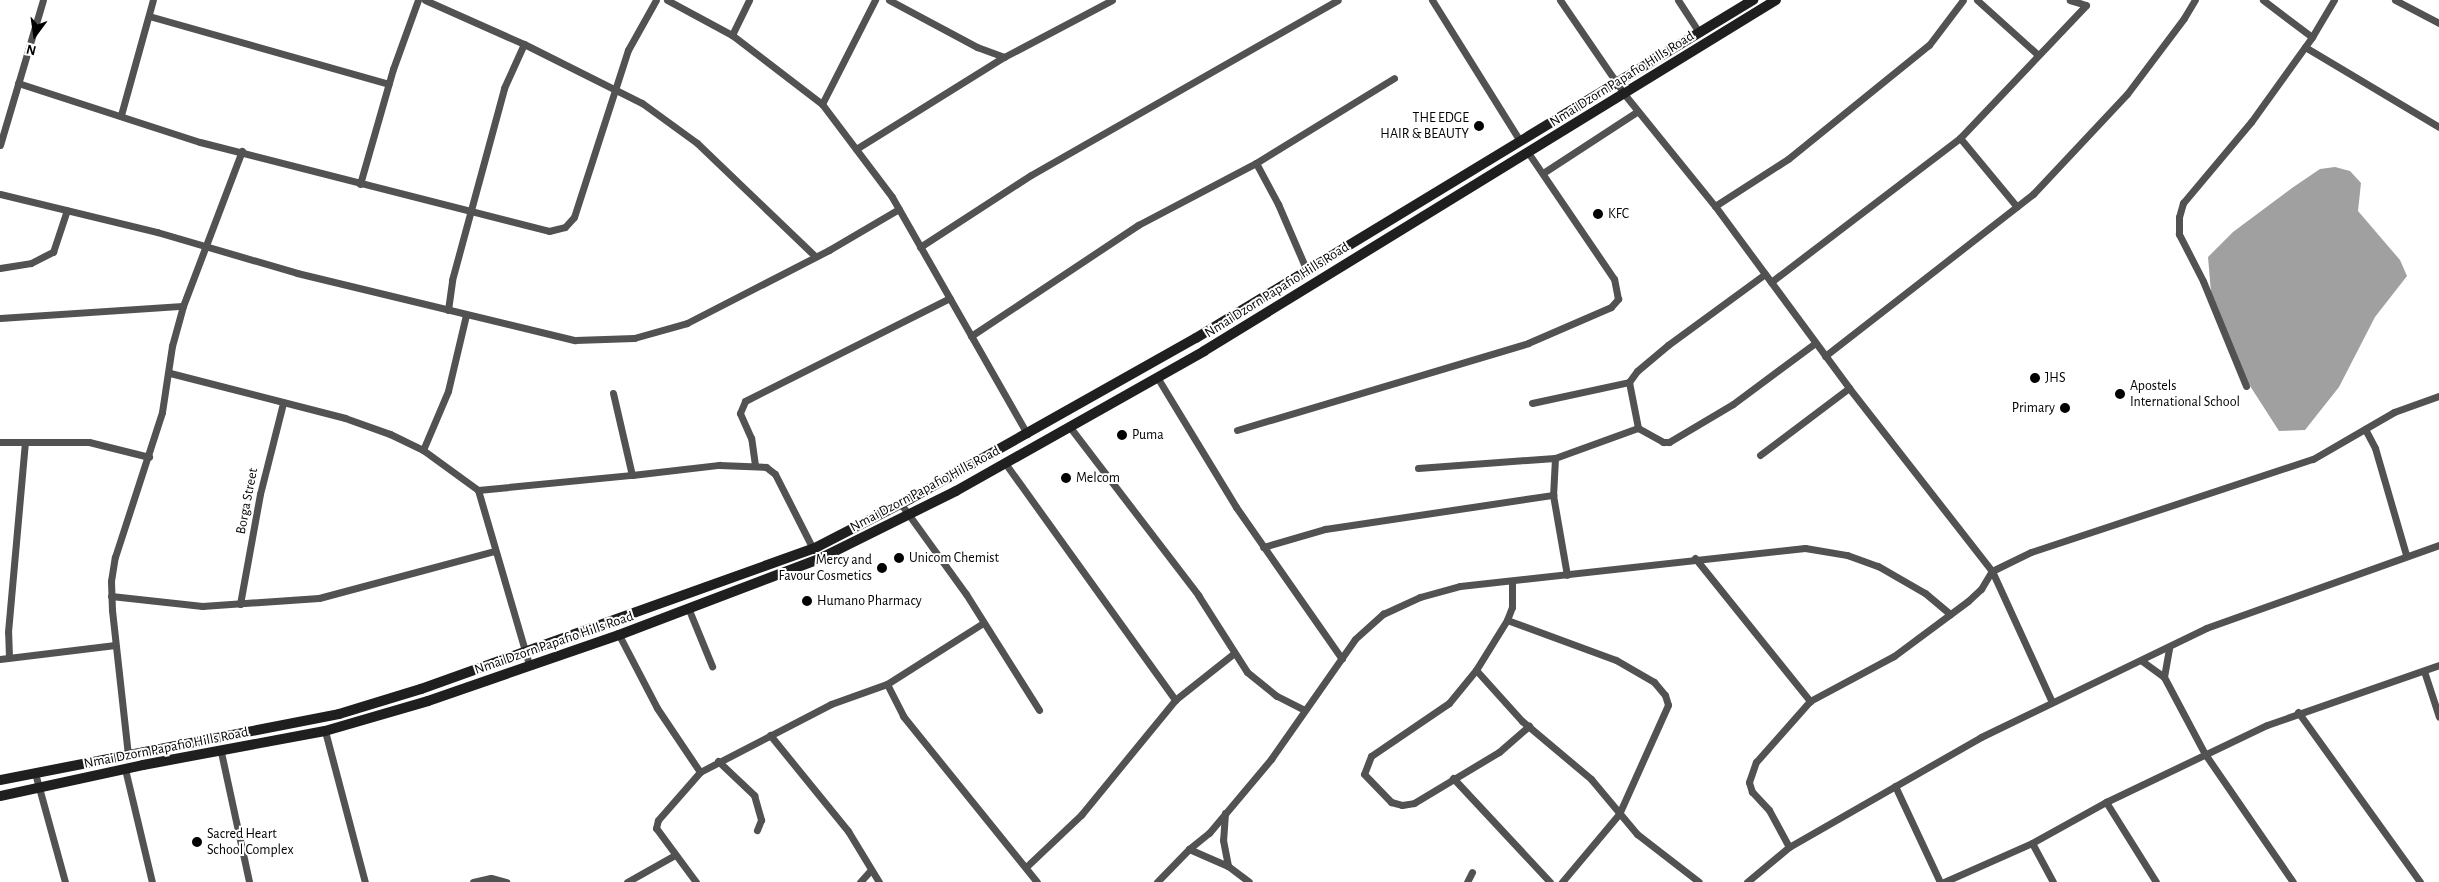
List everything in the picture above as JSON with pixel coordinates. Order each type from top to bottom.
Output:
[{"type":"street","points":[[0,145],[43,0]]},
{"type":"street","points":[[121,116],[153,0]]},
{"type":"street","points":[[360,184],[389,84],[418,0]]},
{"type":"street","points":[[425,0],[524,44],[642,103],[697,143],[815,256]]},
{"type":"street","points":[[18,83],[200,142],[242,151],[360,184],[549,231],[565,227],[574,217],[586,186],[614,88],[628,50],[656,0]]},
{"type":"street","points":[[667,0],[732,34],[822,104],[899,209],[1027,434]]},
{"type":"street","points":[[732,34],[749,0]]},
{"type":"street","points":[[822,104],[874,0]]},
{"type":"street","points":[[889,0],[977,47],[1004,57]]},
{"type":"street","points":[[856,149],[1004,57],[1112,0]]},
{"type":"street","points":[[920,247],[1031,175],[1338,0]]},
{"type":"street","points":[[1432,0],[1520,141]]},
{"type":"street","points":[[1560,0],[1625,95],[1715,206],[1849,388],[1992,571],[2052,702]]},
{"type":"street","points":[[1678,0],[1699,32]]},
{"type":"street","name":"Nmai Dzorn Papafio Hills Road","points":[[0,780],[339,714],[525,652],[813,549],[901,504],[1027,434],[1307,271],[1753,0]]},
{"type":"street","name":"Nmai Dzorn Papafio Hills Road","points":[[0,796],[39,786],[125,769],[325,732],[428,701],[529,664],[689,610],[792,571],[909,515],[1204,351],[1529,154],[1776,0]]},
{"type":"street","points":[[1715,206],[1788,159],[1929,45],[1963,0]]},
{"type":"street","points":[[1977,0],[2038,55]]},
{"type":"street","points":[[1772,282],[1960,138],[2086,5],[2070,0]]},
{"type":"street","points":[[1825,356],[2033,194],[2127,94],[2184,18],[2195,0]]},
{"type":"street","points":[[2263,0],[2312,37]]},
{"type":"street","points":[[2246,386],[2203,281],[2179,234],[2179,216],[2183,203],[2251,122],[2312,37],[2334,0]]},
{"type":"street","points":[[2395,0],[2439,23]]},
{"type":"street","points":[[149,16],[389,84]]},
{"type":"street","points":[[448,310],[452,280],[510,69],[524,44]]},
{"type":"street","points":[[2304,47],[2439,127]]},
{"type":"street","points":[[971,336],[1138,225],[1256,163],[1394,78]]},
{"type":"street","points":[[1543,173],[1638,111]]},
{"type":"street","points":[[1960,138],[2017,207]]},
{"type":"street","points":[[128,755],[111,596],[115,557],[149,457],[170,373],[172,346],[183,306],[203,246],[242,151]]},
{"type":"street","points":[[1237,430],[1528,343],[1610,307],[1618,299],[1614,279],[1529,154]]},
{"type":"street","points":[[1256,163],[1278,204],[1307,271]]},
{"type":"street","points":[[0,194],[203,246],[297,273],[575,340],[634,338],[687,323],[815,256],[899,209]]},
{"type":"street","points":[[0,268],[31,263],[52,252],[67,210]]},
{"type":"street","points":[[1532,403],[1629,382],[1668,345],[1765,274]]},
{"type":"street","points":[[755,465],[750,438],[740,413],[744,401],[950,298]]},
{"type":"street","points":[[0,318],[183,306]]},
{"type":"street","points":[[423,450],[448,391],[466,315]]},
{"type":"street","points":[[1418,468],[1556,458],[1638,428],[1663,442],[1670,442],[1733,404],[1815,343]]},
{"type":"street","points":[[170,373],[345,418],[390,434],[423,450],[478,490],[529,664]]},
{"type":"street","points":[[1157,377],[1263,547],[1342,659]]},
{"type":"street","points":[[1629,382],[1638,428]]},
{"type":"street","points":[[1760,455],[1849,388]]},
{"type":"street","points":[[613,393],[632,475]]},
{"type":"street","points":[[1789,847],[1749,782],[1756,762],[1810,701],[1894,656],[1981,589],[1992,571],[2031,552],[2218,488],[2314,459],[2394,412],[2439,396]]},
{"type":"street","name":"Borga Street","points":[[240,604],[260,494],[282,403]]},
{"type":"street","points":[[1069,426],[1198,595],[1228,641],[1233,654],[1260,684],[1303,710]]},
{"type":"street","points":[[2365,429],[2375,448],[2406,555]]},
{"type":"street","points":[[0,442],[89,442],[149,457]]},
{"type":"street","points":[[9,657],[8,632],[25,443]]},
{"type":"street","points":[[1556,458],[1554,495],[1567,575]]},
{"type":"street","points":[[1005,463],[1175,700]]},
{"type":"street","points":[[478,490],[755,465],[775,474],[813,549]]},
{"type":"street","points":[[1263,547],[1325,529],[1554,495]]},
{"type":"street","points":[[901,504],[983,623],[1038,710]]},
{"type":"street","points":[[1747,882],[1789,847],[1981,737],[2052,702],[2142,661],[2206,628],[2406,555],[2439,545]]},
{"type":"street","points":[[1157,882],[1188,848],[1209,833],[1271,760],[1303,710],[1355,639],[1394,607],[1460,586],[1512,582],[1695,558],[1804,548],[1829,551],[1858,558],[1902,578],[1950,614]]},
{"type":"street","points":[[111,596],[202,606],[319,598],[495,551]]},
{"type":"street","points":[[1695,558],[1810,701]]},
{"type":"street","points":[[1512,582],[1512,607],[1507,620],[1476,670],[1449,703],[1371,756],[1364,774],[1390,802],[1402,805],[1414,803],[1499,752],[1529,726]]},
{"type":"street","points":[[689,610],[712,666]]},
{"type":"street","points":[[1507,620],[1616,660],[1654,682],[1665,695],[1668,705],[1664,719],[1619,814],[1562,882]]},
{"type":"street","points":[[696,882],[660,836],[656,828],[658,820],[700,772],[831,704],[887,684],[983,623]]},
{"type":"street","points":[[619,635],[658,708],[700,772]]},
{"type":"street","points":[[0,659],[115,645]]},
{"type":"street","points":[[2164,677],[2168,648]]},
{"type":"street","points":[[1026,867],[1081,815],[1175,700],[1233,654]]},
{"type":"street","points":[[2142,661],[2164,677],[2205,754],[2293,882]]},
{"type":"street","points":[[1895,786],[1942,882],[2032,844],[2106,802],[2298,712],[2439,665]]},
{"type":"street","points":[[1476,670],[1529,726],[1591,780],[1637,834],[1699,882]]},
{"type":"street","points":[[2424,671],[2439,717]]},
{"type":"street","points":[[887,684],[909,724],[1037,882]]},
{"type":"street","points":[[2298,712],[2420,882]]},
{"type":"street","points":[[325,732],[365,882]]},
{"type":"street","points":[[770,735],[848,831],[870,871],[879,882]]},
{"type":"street","points":[[221,752],[249,882]]},
{"type":"street","points":[[718,762],[754,794],[761,820],[757,830]]},
{"type":"street","points":[[125,769],[152,882]]},
{"type":"street","points":[[36,774],[65,882]]},
{"type":"street","points":[[1453,778],[1550,882]]},
{"type":"street","points":[[2106,802],[2156,882]]},
{"type":"street","points":[[1225,813],[1223,840],[1228,866]]},
{"type":"street","points":[[2032,844],[2053,882]]},
{"type":"street","points":[[1188,848],[1228,866],[1249,882]]},
{"type":"street","points":[[626,882],[675,855]]},
{"type":"street","points":[[860,882],[870,871]]},
{"type":"street","points":[[1468,882],[1472,872]]},
{"type":"street","points":[[473,882],[491,878],[506,882]]},
{"type":"shaded area","points":[[2335,167],[2350,171],[2361,183],[2358,211],[2400,260],[2407,276],[2375,317],[2339,387],[2305,430],[2279,431],[2243,375],[2212,304],[2208,257],[2233,232],[2292,188],[2320,169]]},
{"type":"place","name":"THE EDGE HAIR & BEAUTY","points":[[1479,126]]},
{"type":"place","name":"KFC","points":[[1598,214]]},
{"type":"place","name":"JHS","points":[[2035,378]]},
{"type":"place","name":"Apostels International School","points":[[2120,394]]},
{"type":"place","name":"Primary","points":[[2065,408]]},
{"type":"place","name":"Puma","points":[[1122,435]]},
{"type":"place","name":"Melcom","points":[[1066,478]]},
{"type":"place","name":"Unicom Chemist","points":[[899,558]]},
{"type":"place","name":"Mercy and Favour Cosmetics","points":[[882,568]]},
{"type":"place","name":"Humano Pharmacy","points":[[807,601]]},
{"type":"place","name":"Sacred Heart School Complex","points":[[197,842]]}]
